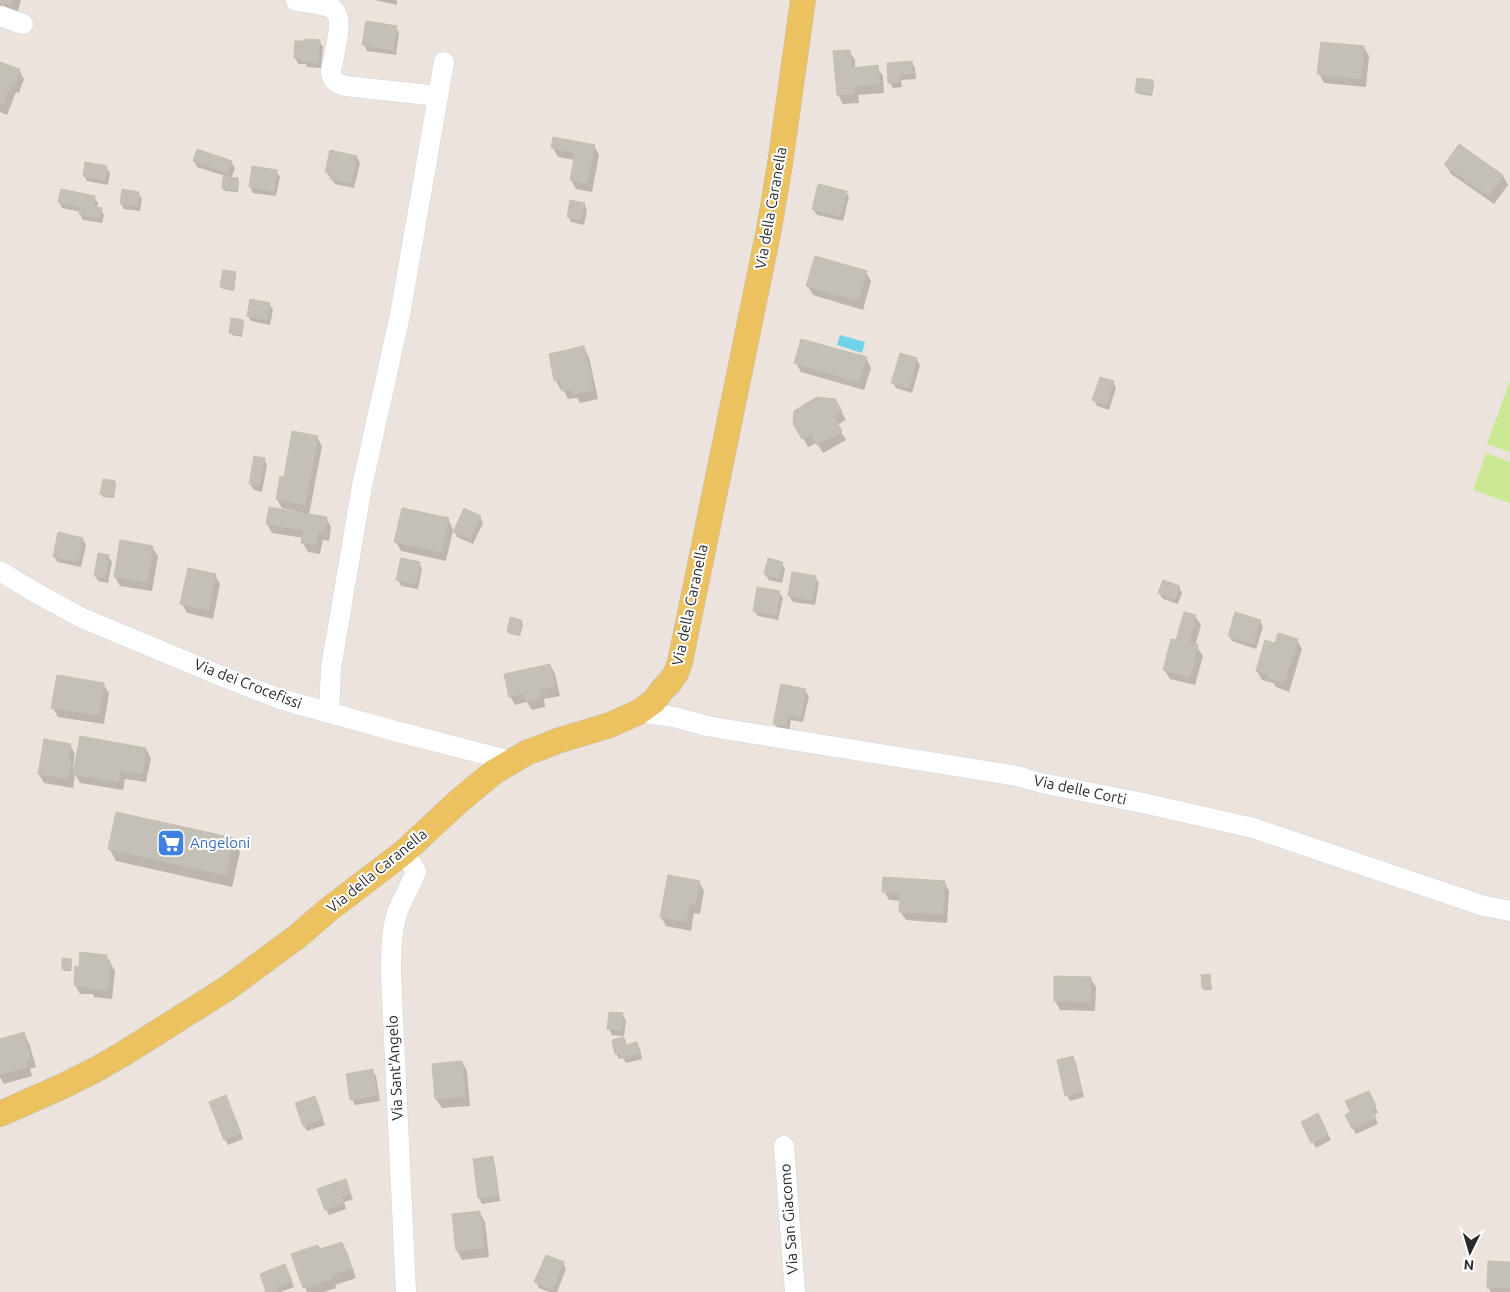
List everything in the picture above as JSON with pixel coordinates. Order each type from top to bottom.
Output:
[{"type":"main road","name":"Via della Caranella","points":[[0,1114],[64,1086],[102,1066],[226,989],[298,936],[328,910],[404,852],[480,783],[511,761],[528,752],[610,725],[639,712],[654,701],[670,682],[680,662],[769,229],[803,0]]},
{"type":"street","points":[[296,1],[328,7],[339,18],[331,74],[335,82],[346,86],[438,96]]},
{"type":"street","points":[[0,16],[23,24]]},
{"type":"street","points":[[329,712],[331,668],[362,486],[400,315],[444,62]]},
{"type":"street","name":"Via dei Crocefissi","points":[[0,571],[82,618],[280,699],[511,761]]},
{"type":"street","name":"Via delle Corti","points":[[639,712],[674,717],[724,729],[1009,775],[1253,828],[1484,906],[1510,911]]},
{"type":"street","name":"Via Sant'Angelo","points":[[404,852],[416,871],[396,918],[392,948],[391,982],[406,1292]]},
{"type":"street","name":"Via San Giacomo","points":[[784,1146],[794,1292]]},
{"type":"green space","points":[[1510,381],[1510,452],[1487,444]]},
{"type":"green space","points":[[1486,453],[1510,462],[1510,503],[1473,490]]},
{"type":"water","points":[[840,335],[865,342],[862,353],[837,345]]},
{"type":"building","points":[[0,0],[13,0],[12,5],[5,3],[4,6],[0,4]]},
{"type":"building","points":[[366,21],[397,26],[393,50],[362,45]]},
{"type":"building","points":[[305,39],[320,40],[318,63],[294,58],[295,41],[305,41]]},
{"type":"building","points":[[1321,42],[1364,46],[1361,79],[1317,74]]},
{"type":"building","points":[[850,50],[852,68],[878,65],[880,84],[854,86],[854,94],[837,95],[833,51]]},
{"type":"building","points":[[912,61],[913,73],[899,74],[899,82],[888,83],[887,63]]},
{"type":"building","points":[[0,62],[20,69],[14,85],[11,84],[2,106],[0,105]]},
{"type":"building","points":[[1137,78],[1153,80],[1151,94],[1135,92]]},
{"type":"building","points":[[553,137],[595,145],[587,183],[570,180],[575,153],[551,148]]},
{"type":"building","points":[[1459,144],[1503,175],[1489,196],[1444,165]]},
{"type":"building","points":[[197,149],[232,161],[228,173],[193,161]]},
{"type":"building","points":[[330,150],[357,156],[351,183],[330,179],[331,173],[325,172]]},
{"type":"building","points":[[85,162],[107,166],[105,180],[83,176]]},
{"type":"building","points":[[252,166],[277,170],[274,191],[249,187]]},
{"type":"building","points":[[223,177],[238,178],[237,190],[222,189]]},
{"type":"building","points":[[818,184],[847,191],[840,216],[812,209]]},
{"type":"building","points":[[61,189],[95,196],[93,206],[102,208],[100,218],[79,214],[80,207],[58,202]]},
{"type":"building","points":[[122,189],[139,192],[137,206],[120,204]]},
{"type":"building","points":[[570,200],[585,203],[581,220],[567,217]]},
{"type":"building","points":[[815,256],[867,271],[858,301],[806,286]]},
{"type":"building","points":[[223,270],[236,272],[233,289],[220,287]]},
{"type":"building","points":[[250,299],[270,303],[267,320],[247,316]]},
{"type":"building","points":[[231,318],[243,320],[241,335],[229,333]]},
{"type":"building","points":[[801,339],[867,357],[859,382],[794,363]]},
{"type":"building","points":[[584,346],[593,390],[574,394],[573,389],[562,391],[560,380],[554,381],[549,354]]},
{"type":"building","points":[[900,353],[917,358],[909,388],[891,383]]},
{"type":"building","points":[[1100,377],[1114,381],[1106,405],[1092,400]]},
{"type":"building","points":[[817,397],[835,399],[842,411],[833,415],[842,431],[817,445],[811,434],[802,439],[793,424],[794,411]]},
{"type":"building","points":[[292,431],[318,436],[305,505],[276,499],[280,476],[284,477]]},
{"type":"building","points":[[254,456],[265,458],[259,486],[249,484]]},
{"type":"building","points":[[103,479],[115,481],[113,496],[100,494]]},
{"type":"building","points":[[269,507],[327,517],[324,532],[318,531],[316,545],[301,543],[303,530],[266,524]]},
{"type":"building","points":[[402,508],[449,518],[441,552],[394,542]]},
{"type":"building","points":[[464,508],[481,516],[470,539],[453,532]]},
{"type":"building","points":[[58,532],[83,538],[78,562],[53,557]]},
{"type":"building","points":[[120,540],[153,546],[147,582],[114,577]]},
{"type":"building","points":[[98,553],[109,555],[105,578],[94,576]]},
{"type":"building","points":[[401,558],[420,562],[415,584],[396,580]]},
{"type":"building","points":[[768,558],[783,562],[779,578],[764,574]]},
{"type":"building","points":[[188,568],[216,574],[208,610],[180,604]]},
{"type":"building","points":[[792,572],[816,576],[812,600],[788,596]]},
{"type":"building","points":[[1163,580],[1180,586],[1175,599],[1158,593]]},
{"type":"building","points":[[757,587],[780,591],[776,615],[753,611]]},
{"type":"building","points":[[1184,612],[1196,615],[1189,643],[1198,645],[1190,677],[1163,670],[1171,639],[1176,640]]},
{"type":"building","points":[[1235,612],[1261,620],[1253,644],[1228,636]]},
{"type":"building","points":[[510,617],[522,620],[519,634],[507,632]]},
{"type":"building","points":[[1278,633],[1298,639],[1284,683],[1269,678],[1270,675],[1256,671],[1265,640],[1275,643]]},
{"type":"building","points":[[550,664],[555,687],[539,690],[541,698],[526,702],[524,693],[509,697],[504,674]]},
{"type":"building","points":[[57,675],[104,683],[99,715],[51,708]]},
{"type":"building","points":[[781,684],[806,689],[801,717],[788,714],[786,726],[773,724]]},
{"type":"building","points":[[80,736],[146,748],[142,774],[120,770],[118,782],[73,774]]},
{"type":"building","points":[[44,739],[71,744],[68,760],[71,761],[68,779],[38,774]]},
{"type":"building","name":"Angeloni","points":[[116,812],[234,838],[226,875],[108,849]]},
{"type":"building","points":[[668,875],[700,881],[695,905],[690,904],[686,922],[660,917]]},
{"type":"building","points":[[883,877],[945,881],[943,914],[899,912],[900,893],[882,892]]},
{"type":"building","points":[[80,952],[107,955],[107,960],[110,960],[108,990],[88,989],[87,986],[74,985],[75,966],[79,967]]},
{"type":"building","points":[[62,958],[71,959],[71,969],[62,969]]},
{"type":"building","points":[[1210,974],[1211,988],[1202,988],[1201,975]]},
{"type":"building","points":[[1054,976],[1091,977],[1091,1002],[1054,1001]]},
{"type":"building","points":[[609,1012],[623,1013],[622,1030],[607,1029]]},
{"type":"building","points":[[24,1032],[31,1058],[25,1060],[27,1067],[0,1074],[0,1039]]},
{"type":"building","points":[[624,1037],[626,1045],[637,1042],[640,1053],[621,1058],[620,1053],[615,1054],[612,1040]]},
{"type":"building","points":[[1073,1056],[1082,1092],[1065,1096],[1057,1060]]},
{"type":"building","points":[[462,1061],[465,1097],[435,1099],[432,1064]]},
{"type":"building","points":[[373,1069],[377,1095],[350,1100],[346,1074]]},
{"type":"building","points":[[1369,1091],[1376,1106],[1372,1108],[1376,1118],[1352,1129],[1345,1115],[1350,1112],[1345,1101]]},
{"type":"building","points":[[226,1095],[241,1133],[224,1140],[209,1102]]},
{"type":"building","points":[[315,1096],[323,1119],[303,1126],[295,1103]]},
{"type":"building","points":[[1318,1113],[1328,1134],[1311,1143],[1301,1122]]},
{"type":"building","points":[[493,1156],[498,1196],[478,1198],[473,1159]]},
{"type":"building","points":[[346,1179],[350,1193],[341,1196],[344,1203],[325,1210],[317,1189]]},
{"type":"building","points":[[480,1211],[484,1248],[456,1251],[452,1214]]},
{"type":"building","points":[[342,1242],[352,1268],[331,1275],[332,1279],[303,1288],[291,1254],[318,1245],[320,1249]]},
{"type":"building","points":[[546,1255],[564,1262],[552,1290],[534,1282]]},
{"type":"building","points":[[1488,1261],[1510,1262],[1510,1288],[1487,1288]]},
{"type":"building","points":[[285,1264],[292,1281],[276,1287],[278,1292],[266,1292],[260,1274]]},
{"type":"place","name":"Angeloni","points":[[171,843]]}]
